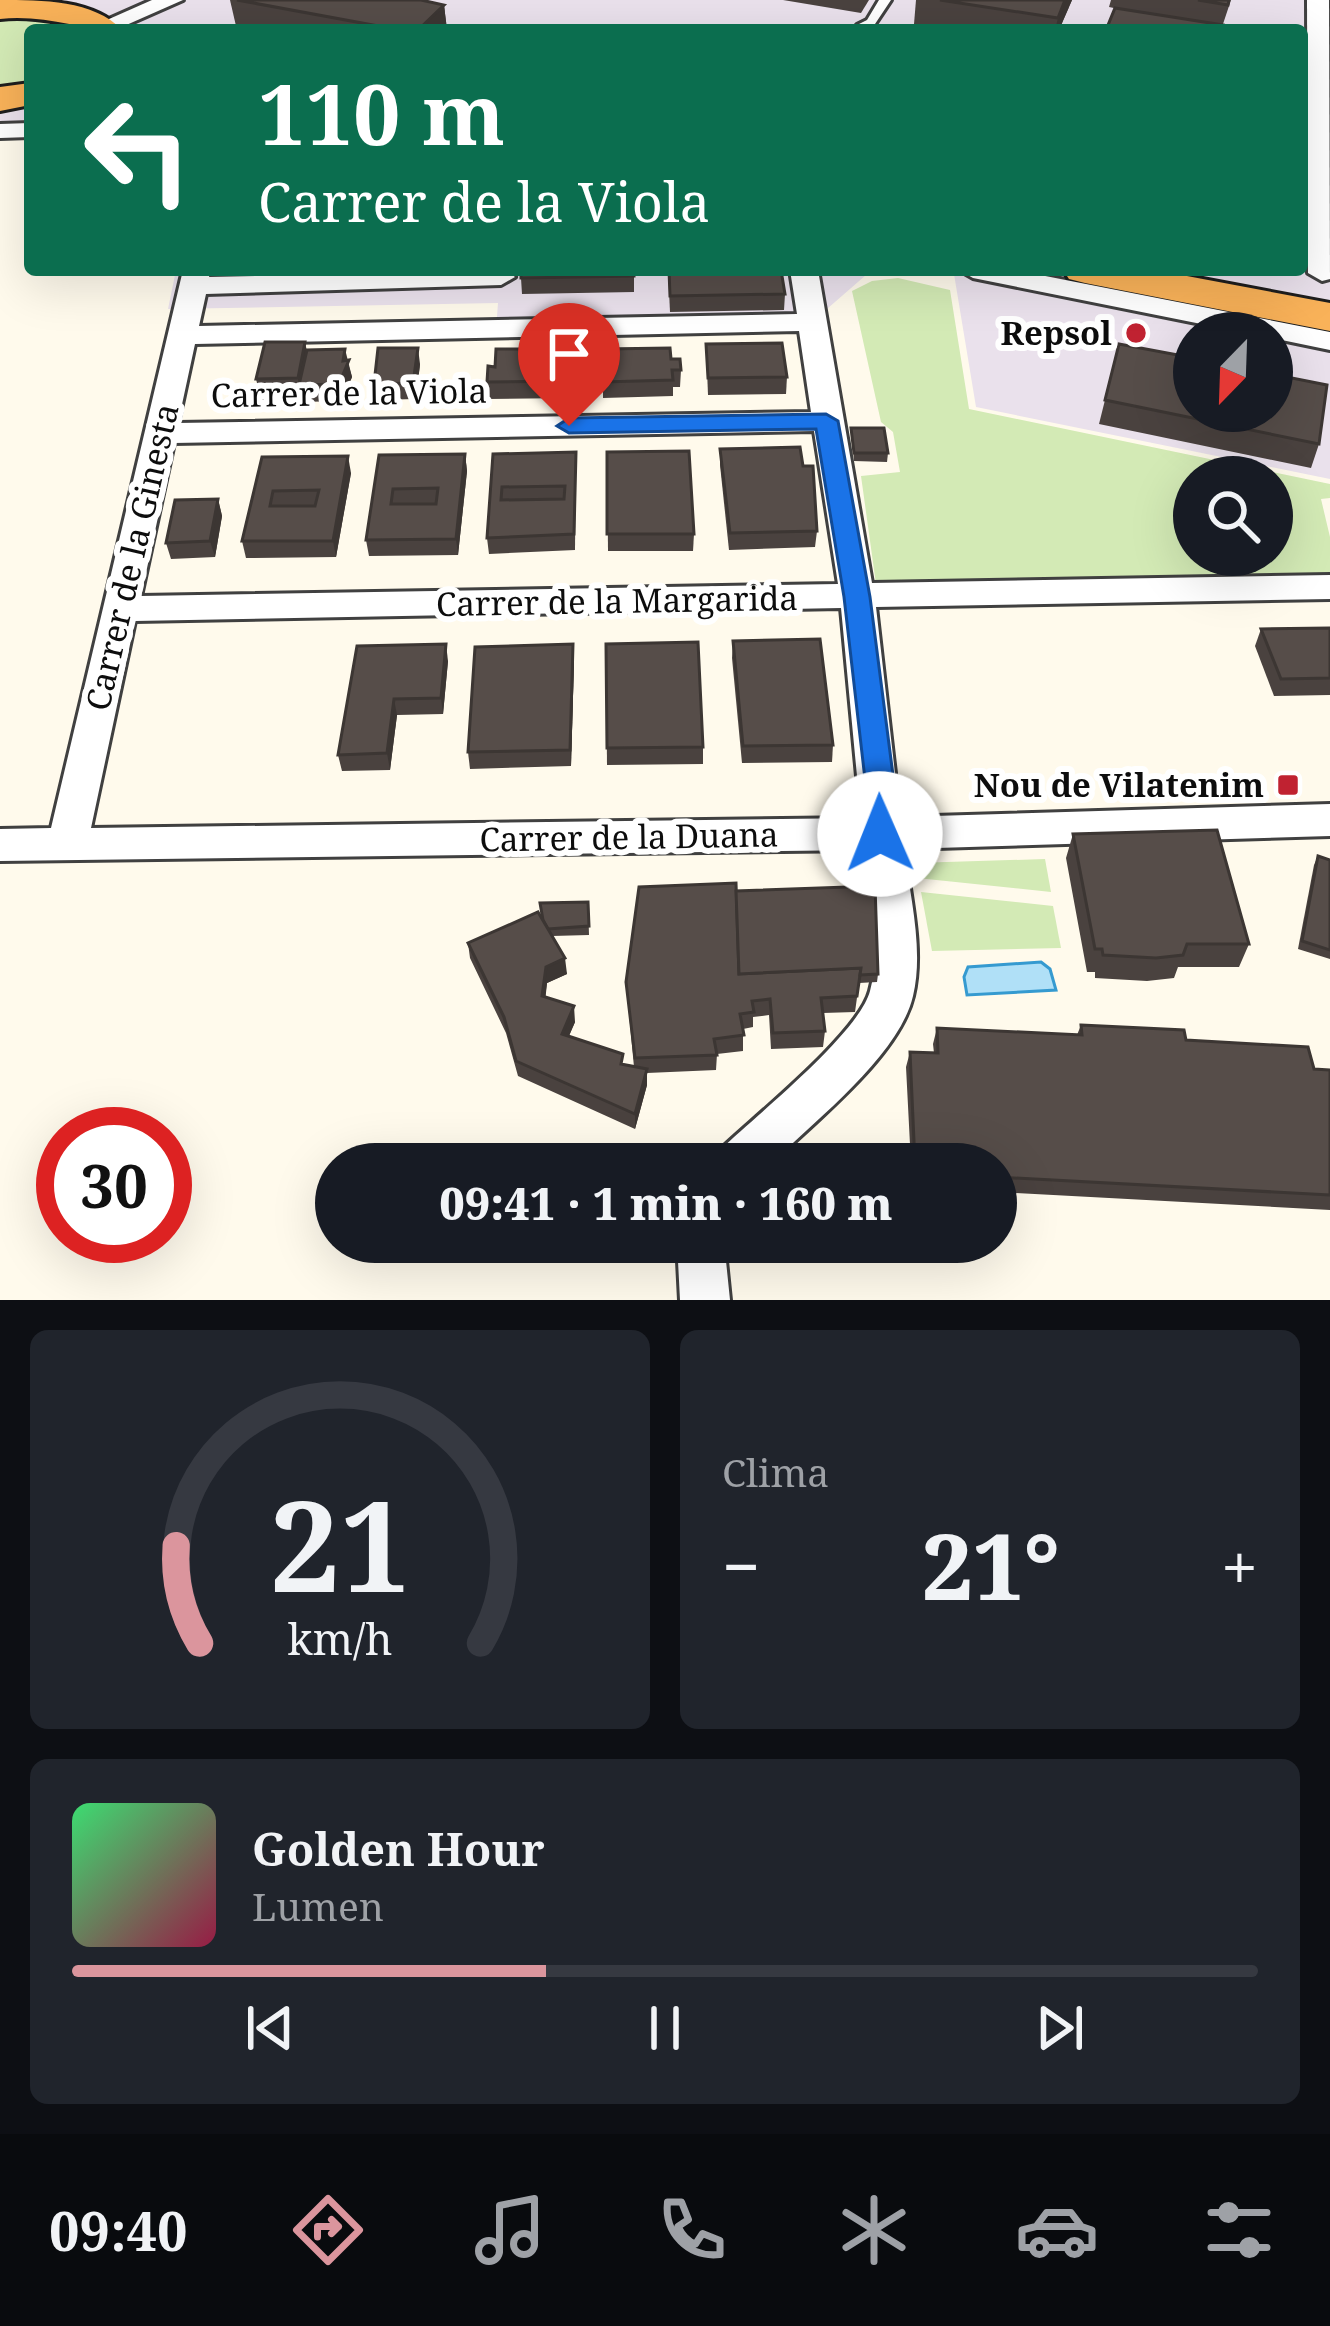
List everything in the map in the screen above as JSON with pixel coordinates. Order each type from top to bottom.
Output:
[{"type":"highway","points":[[0,8],[37,6],[111,18]]},
{"type":"highway","points":[[1174,276],[1323,286]]},
{"type":"highway","points":[[1242,276],[1323,286]]},
{"type":"street","points":[[111,18],[172,0]]},
{"type":"street","points":[[1318,0],[1312,136],[1323,286]]},
{"type":"street","points":[[195,278],[317,276]]},
{"type":"street","points":[[496,331],[501,276]]},
{"type":"street","points":[[761,1143],[866,1040],[891,999],[896,961],[880,834],[884,814],[857,597],[805,276]]},
{"type":"street","points":[[1003,276],[1330,341]]},
{"type":"street","name":"Carrer de la Ginesta","points":[[67,845],[195,278]]},
{"type":"street","points":[[182,334],[812,322]]},
{"type":"street","name":"Carrer de la Viola","points":[[160,433],[826,421]]},
{"type":"street","name":"Carrer de la Margarida","points":[[120,609],[1330,587]]},
{"type":"street","name":"Carrer de la Duana","points":[[0,845],[880,834],[1330,820]]},
{"type":"street","points":[[702,1263],[705,1300]]},
{"type":"lane","points":[[867,24],[885,0]]},
{"type":"shaded area","points":[[0,0],[1330,0],[1330,479],[1293,471],[1293,456],[1217,456],[976,407],[954,276],[1308,276],[1308,24],[24,24],[24,140],[0,139]]},
{"type":"shaded area","points":[[175,276],[865,276],[812,322],[496,330],[498,303],[168,309]]},
{"type":"green space","points":[[0,20],[55,24],[24,24],[24,82],[0,87]]},
{"type":"green space","points":[[898,278],[950,290],[969,409],[1195,456],[1173,456],[1173,576],[1293,576],[1293,476],[1330,484],[1330,498],[1321,499],[1330,537],[1330,578],[876,584],[861,476],[900,472],[893,432],[881,422],[852,291],[872,281]]},
{"type":"green space","points":[[1045,859],[1051,892],[917,878],[914,863]]},
{"type":"green space","points":[[921,892],[1053,906],[1061,948],[932,951]]},
{"type":"water","points":[[1041,962],[1050,969],[1056,990],[967,995],[964,977],[968,967]]},
{"type":"building","points":[[237,0],[421,0],[444,5],[424,24],[367,24]]},
{"type":"building","points":[[940,0],[1065,0],[1058,18]]},
{"type":"building","points":[[1115,8],[1217,24],[1108,24]]},
{"type":"building","points":[[521,276],[634,276],[521,278]]},
{"type":"building","points":[[669,276],[782,276],[785,294],[670,296]]},
{"type":"building","points":[[265,342],[305,342],[298,378],[256,379]]},
{"type":"building","points":[[782,343],[787,377],[708,378],[706,344]]},
{"type":"building","points":[[1119,344],[1173,354],[1173,414],[1105,400]]},
{"type":"building","points":[[378,348],[418,348],[413,383],[374,384]]},
{"type":"building","points":[[670,348],[671,359],[680,359],[681,370],[672,370],[673,380],[603,382],[603,372],[596,372],[603,349]]},
{"type":"building","points":[[345,349],[343,361],[349,360],[339,384],[299,385],[307,350]]},
{"type":"building","points":[[496,349],[567,349],[571,381],[487,382],[488,366],[495,367]]},
{"type":"building","points":[[1293,378],[1327,385],[1319,444],[1261,432],[1293,432]]},
{"type":"building","points":[[851,428],[884,428],[888,453],[854,453]]},
{"type":"building","points":[[800,447],[803,466],[813,466],[817,531],[730,533],[720,449]]},
{"type":"building","points":[[689,451],[694,534],[607,534],[607,452]]},
{"type":"building","points":[[576,452],[574,534],[487,538],[493,454]],"holes":[[[565,486],[564,499],[501,500],[502,487]]]},
{"type":"building","points":[[465,454],[456,539],[366,540],[379,455]],"holes":[[[438,488],[436,504],[391,504],[393,489]]]},
{"type":"building","points":[[348,456],[333,541],[242,541],[262,457]],"holes":[[[319,490],[315,506],[270,506],[273,491]]]},
{"type":"building","points":[[218,499],[210,541],[166,543],[175,500]]},
{"type":"building","points":[[1330,628],[1330,678],[1281,679],[1261,629]]},
{"type":"building","points":[[820,639],[833,745],[743,746],[733,641]]},
{"type":"building","points":[[698,642],[703,747],[607,748],[606,644]]},
{"type":"building","points":[[446,644],[441,698],[394,699],[387,753],[338,755],[357,646]]},
{"type":"building","points":[[573,644],[570,750],[468,752],[475,647]]},
{"type":"building","points":[[1217,830],[1249,944],[1187,944],[1183,955],[1156,958],[1103,955],[1102,949],[1095,949],[1073,834]]},
{"type":"building","points":[[1318,856],[1330,860],[1330,950],[1302,941]]},
{"type":"building","points":[[736,883],[739,974],[861,968],[857,996],[821,998],[825,1031],[773,1033],[770,999],[752,1001],[754,1012],[740,1014],[744,1035],[714,1039],[717,1055],[635,1058],[626,982],[639,887]]},
{"type":"building","points":[[875,886],[878,974],[860,975],[861,968],[739,974],[736,891]]},
{"type":"building","points":[[588,902],[589,926],[548,929],[543,920],[540,903]]},
{"type":"building","points":[[538,912],[565,958],[546,967],[542,996],[574,1006],[562,1034],[623,1054],[621,1064],[647,1069],[635,1114],[516,1061],[504,1017],[468,943]]},
{"type":"building","points":[[1081,1025],[1184,1030],[1186,1040],[1308,1047],[1314,1069],[1330,1070],[1330,1195],[1017,1178],[1017,1143],[914,1143],[910,1052],[938,1053],[937,1028],[1082,1035]]},
{"type":"place","name":"Repsol","points":[[1136,333]]},
{"type":"place","name":"Nou de Vilatenim","points":[[1288,785]]},
{"type":"route","points":[[569,426],[826,421],[857,597],[884,814],[880,834]]}]
